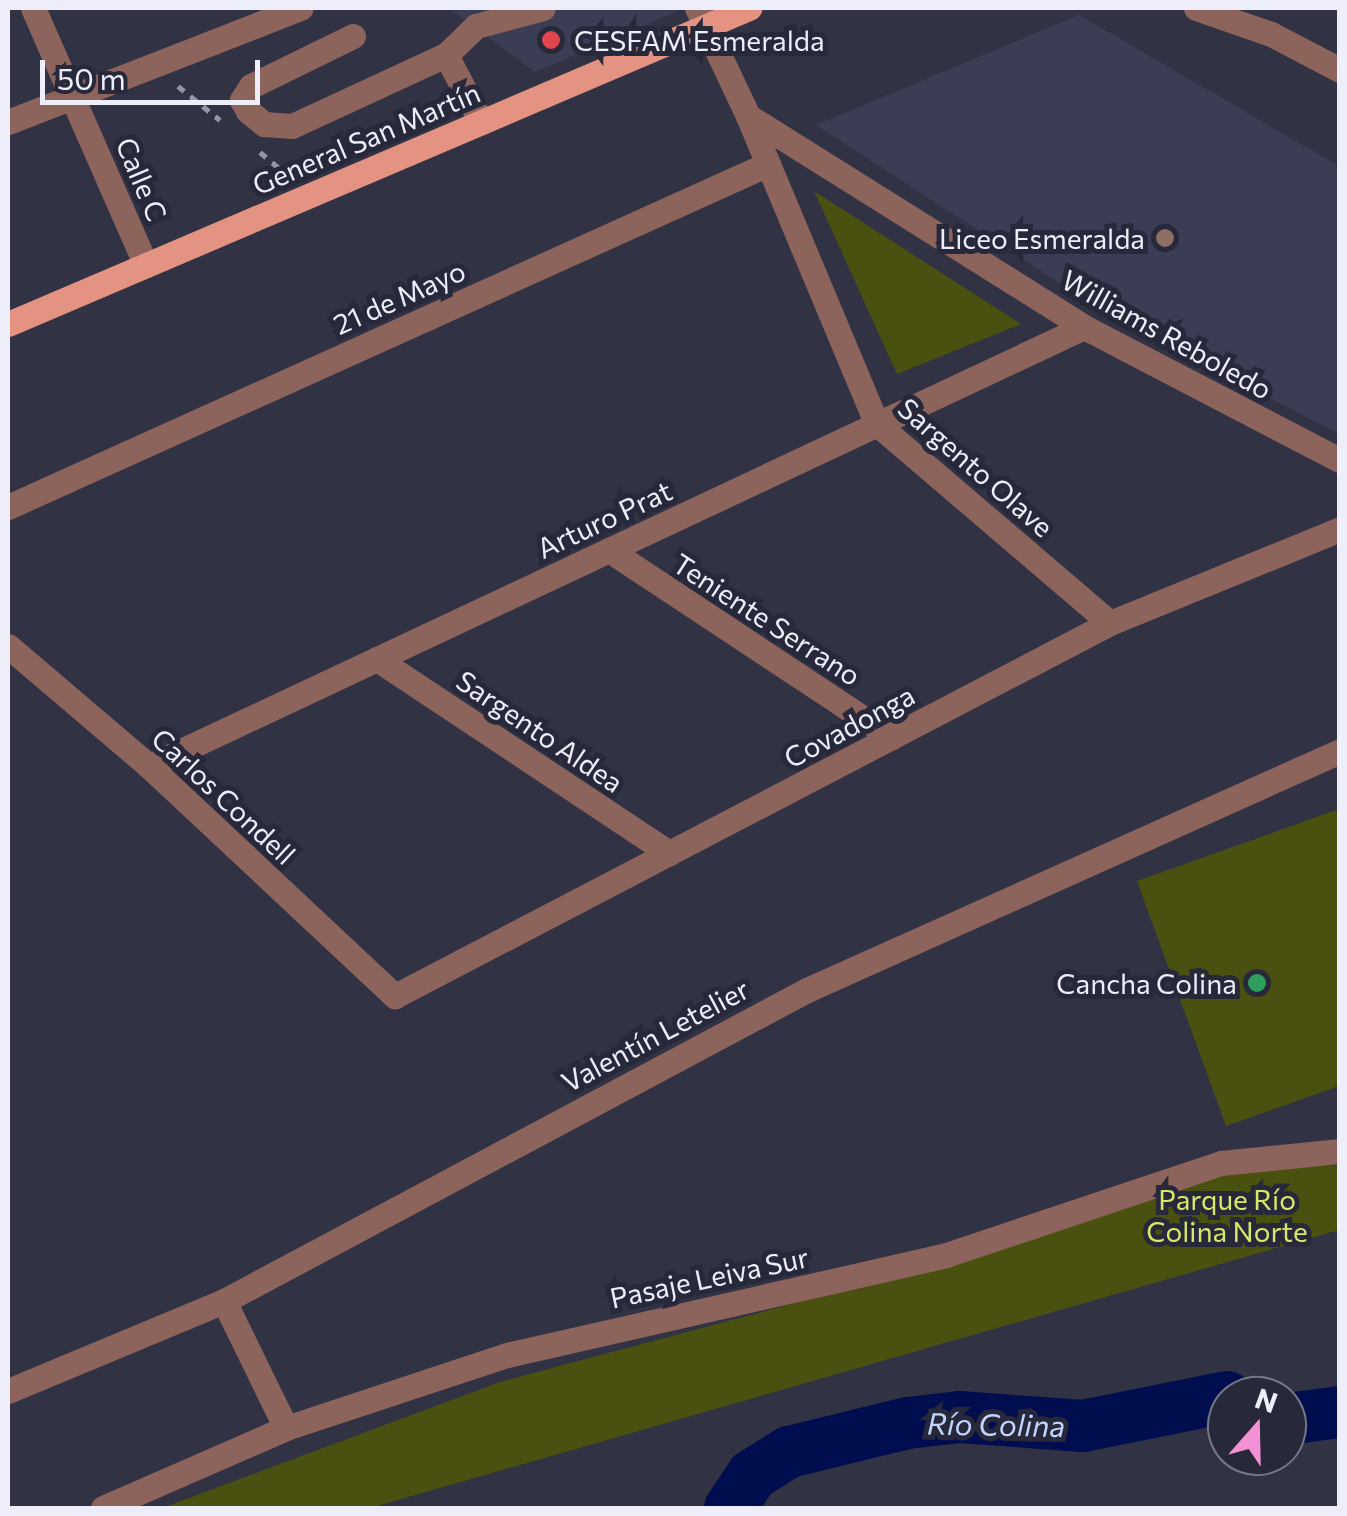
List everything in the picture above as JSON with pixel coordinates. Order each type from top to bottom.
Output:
[{"type":"main road","name":"General San Martín","points":[[8,324],[481,122],[700,17],[748,8]]},
{"type":"street","name":"Calle C","points":[[32,8],[73,92],[146,265]]},
{"type":"street","points":[[8,122],[73,92],[156,68],[301,8]]},
{"type":"street","points":[[353,36],[251,86],[242,100],[248,112],[264,124],[292,126],[446,55],[476,26],[543,8]]},
{"type":"street","points":[[1196,8],[1271,34],[1340,70]]},
{"type":"street","points":[[700,17],[768,164]]},
{"type":"street","points":[[446,55],[481,122]]},
{"type":"street","name":"Williams Reboledo","points":[[748,116],[1084,327],[1340,460]]},
{"type":"street","name":"Sargento Olave","points":[[768,164],[877,424],[1110,623]]},
{"type":"street","name":"21 de Mayo","points":[[8,507],[768,164]]},
{"type":"street","name":"Arturo Prat","points":[[149,766],[1084,327]]},
{"type":"street","name":"Covadonga","points":[[395,996],[1110,623],[1340,530]]},
{"type":"street","name":"Teniente Serrano","points":[[608,550],[892,737]]},
{"type":"street","name":"Carlos Condell","points":[[8,646],[149,766],[395,996]]},
{"type":"street","name":"Sargento Aldea","points":[[377,659],[669,853]]},
{"type":"street","name":"Valentín Letelier","points":[[8,1392],[224,1301],[806,990],[1340,750]]},
{"type":"street","name":"Pasaje Leiva Sur","points":[[103,1508],[286,1428],[612,1328],[1012,1237],[1221,1163],[1340,1151]]},
{"type":"street","points":[[224,1301],[286,1428]]},
{"type":"shaded area","name":"CESFAM Esmeralda","points":[[449,8],[685,8],[535,72]]},
{"type":"shaded area","name":"Liceo Esmeralda","points":[[1079,15],[1339,166],[1339,434],[1101,310],[816,125]]},
{"type":"green space","points":[[814,191],[1021,324],[897,374]]},
{"type":"green space","name":"Cancha Colina","points":[[1339,809],[1339,1086],[1226,1126],[1137,881]]},
{"type":"green space","name":"Parque Río Colina Norte","points":[[1339,1165],[1339,1230],[370,1508],[162,1508],[500,1382],[1005,1247],[1220,1170]]},
{"type":"waterway","name":"Río Colina","points":[[730,1508],[752,1475],[789,1452],[908,1423],[960,1417],[1083,1426],[1207,1401]]},
{"type":"waterway","name":"Río Colina","points":[[1307,1416],[1340,1412]]},
{"type":"place","name":"CESFAM Esmeralda","points":[[551,40]]},
{"type":"place","name":"Liceo Esmeralda","points":[[1165,238]]},
{"type":"place","name":"Cancha Colina","points":[[1257,983]]}]
